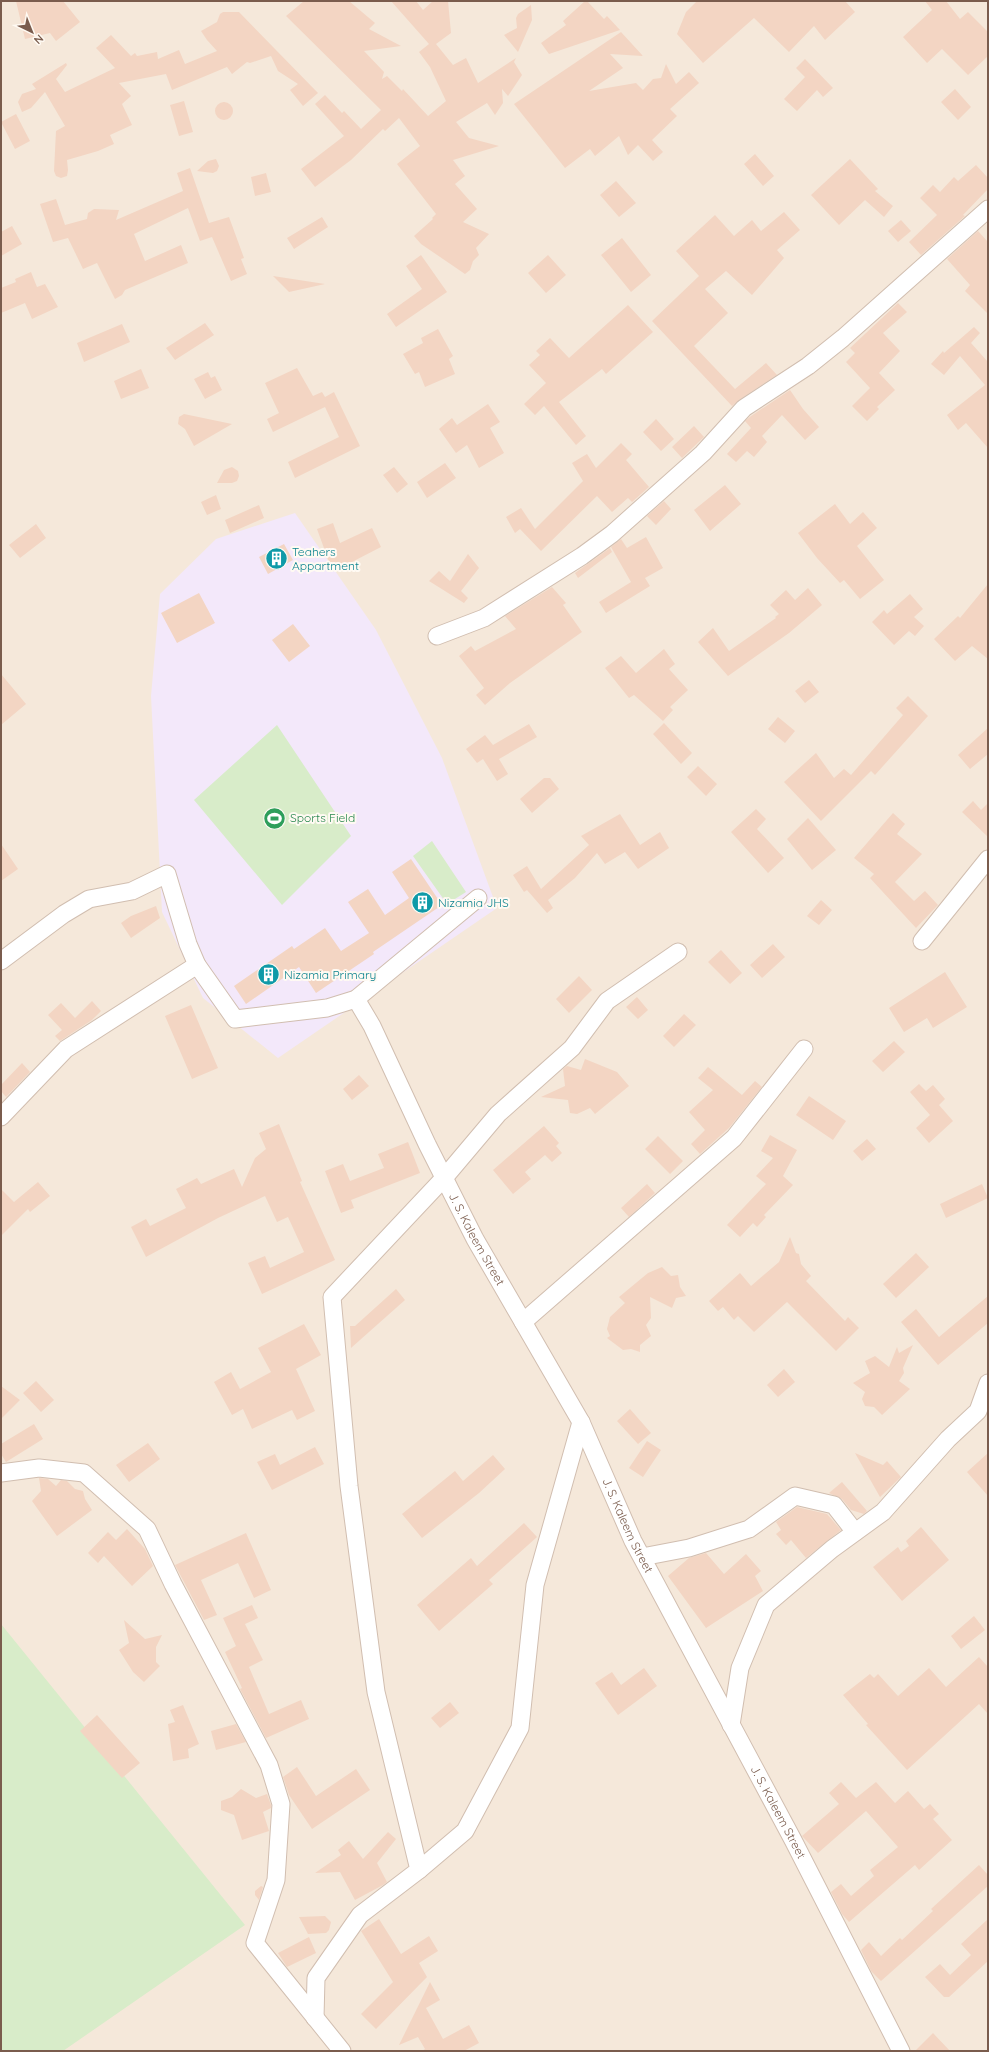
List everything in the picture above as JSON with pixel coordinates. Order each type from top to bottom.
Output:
[{"type":"street","points":[[437,636],[484,618],[582,556],[612,534],[702,453],[744,408],[808,366],[988,209]]},
{"type":"street","points":[[922,941],[988,859]]},
{"type":"street","points":[[1,961],[64,914],[89,899],[132,891],[167,874],[188,944],[197,965],[235,1019],[327,1008],[356,999],[478,898]]},
{"type":"street","points":[[419,1870],[376,1692],[349,1486],[332,1297],[444,1178],[498,1114],[572,1048],[607,1001],[678,952]]},
{"type":"street","points":[[1,1117],[66,1049],[197,965]]},
{"type":"street","name":"J. S. Kaleem Street","points":[[356,999],[372,1026],[444,1178],[475,1239],[581,1422],[642,1558],[793,1840],[901,2051]]},
{"type":"street","points":[[523,1322],[734,1138],[804,1049]]},
{"type":"street","points":[[731,1725],[740,1668],[766,1605],[855,1532],[883,1512],[948,1439],[978,1411],[988,1383]]},
{"type":"street","points":[[315,2018],[316,1978],[360,1915],[419,1870],[465,1831],[520,1728],[535,1585],[581,1422]]},
{"type":"street","points":[[1,1474],[39,1468],[84,1473],[147,1529],[173,1584],[269,1765],[281,1804],[276,1880],[255,1943],[342,2051]]},
{"type":"street","points":[[642,1558],[689,1548],[749,1529],[795,1496],[834,1505],[855,1532]]},
{"type":"shaded area","points":[[1,1],[988,1],[988,2051],[1,2051]]},
{"type":"shaded area","points":[[295,513],[376,630],[442,758],[497,908],[278,1058],[203,998],[162,912],[151,696],[160,594],[216,539]]},
{"type":"green space","name":"Sports Field","points":[[277,725],[351,836],[282,905],[194,800]]},
{"type":"green space","points":[[432,841],[466,892],[447,904],[413,856]]},
{"type":"green space","points":[[1,1624],[245,1925],[63,2051],[1,2051]]},
{"type":"building","points":[[16,1],[63,1],[80,22],[56,41],[50,33],[25,39]]},
{"type":"building","points":[[304,1],[349,1],[375,23],[369,29],[401,46],[364,51],[384,72],[382,79],[387,76],[402,91],[403,89],[428,116],[446,101],[430,67],[419,52],[429,44],[391,1],[416,1],[423,10],[433,1],[448,1],[451,33],[436,44],[453,65],[466,58],[478,83],[516,58],[514,62],[522,75],[508,96],[502,89],[503,103],[495,115],[487,103],[456,122],[469,138],[499,146],[453,160],[465,176],[455,184],[477,209],[463,222],[489,234],[476,248],[479,255],[473,261],[470,270],[465,274],[421,244],[414,236],[433,219],[432,218],[436,214],[397,164],[420,146],[399,118],[385,131],[383,129],[351,160],[315,187],[301,169],[344,136],[315,104],[325,95],[342,113],[344,111],[361,129],[381,110],[286,16]]},
{"type":"building","points":[[585,1],[587,1],[604,19],[607,16],[620,30],[549,54],[541,43],[566,25],[563,21]]},
{"type":"building","points":[[697,1],[845,1],[855,12],[825,40],[814,26],[789,52],[754,18],[703,63],[677,34],[686,12]]},
{"type":"building","points":[[925,1],[946,1],[960,19],[968,12],[988,32],[988,56],[968,75],[942,49],[927,63],[903,37],[932,10]]},
{"type":"building","points":[[531,5],[532,20],[518,52],[504,35],[517,28],[516,18],[518,14]]},
{"type":"building","points":[[223,12],[239,12],[318,93],[303,106],[290,90],[298,84],[278,71],[271,56],[250,63],[247,62],[232,74],[227,67],[172,90],[166,74],[119,83],[131,96],[122,104],[132,125],[110,135],[114,144],[98,151],[67,160],[67,176],[61,178],[56,176],[54,171],[56,131],[65,126],[45,92],[31,108],[22,112],[18,102],[22,94],[36,89],[32,84],[66,63],[67,65],[56,79],[65,92],[115,68],[96,48],[111,35],[131,56],[135,53],[137,56],[157,52],[158,59],[179,50],[185,64],[217,51],[201,31],[217,22],[220,14]]},
{"type":"building","points":[[621,32],[643,56],[610,54],[623,68],[589,91],[636,83],[643,90],[653,79],[661,78],[666,64],[676,84],[689,72],[699,83],[670,109],[677,116],[652,140],[663,152],[653,161],[638,145],[628,155],[619,136],[595,156],[590,149],[565,168],[514,104]]},
{"type":"building","points":[[805,59],[833,88],[823,97],[817,90],[797,111],[784,99],[805,77],[796,68]]},
{"type":"building","points":[[955,89],[971,107],[958,120],[941,102]]},
{"type":"building","points":[[184,101],[193,132],[179,136],[170,105]]},
{"type":"building","points":[[224,102],[230,105],[233,111],[230,117],[224,120],[218,117],[215,111],[218,105]]},
{"type":"building","points":[[16,114],[30,141],[15,149],[1,122]]},
{"type":"building","points":[[755,154],[774,176],[763,186],[744,164]]},
{"type":"building","points":[[216,159],[219,166],[217,171],[213,173],[197,171],[208,161]]},
{"type":"building","points":[[850,159],[878,189],[875,191],[893,206],[884,217],[865,200],[839,225],[811,195]]},
{"type":"building","points":[[976,165],[988,178],[988,189],[963,215],[965,216],[921,255],[909,242],[937,215],[920,198],[933,185],[940,192],[954,177],[958,181]]},
{"type":"building","points":[[190,168],[209,223],[229,217],[244,258],[241,259],[247,274],[231,281],[212,237],[200,241],[188,208],[134,234],[145,261],[181,245],[188,263],[125,290],[122,295],[115,299],[97,263],[83,269],[68,238],[53,242],[40,204],[56,199],[65,225],[87,219],[88,213],[94,209],[119,210],[116,220],[183,191],[177,173]]},
{"type":"building","points":[[266,173],[271,192],[255,196],[251,177]]},
{"type":"building","points":[[616,181],[636,203],[619,217],[600,195]]},
{"type":"building","points":[[784,212],[800,230],[777,250],[784,258],[752,295],[726,271],[705,289],[728,313],[694,346],[735,389],[766,363],[777,375],[732,406],[652,321],[699,276],[676,251],[715,215],[734,236],[752,220],[761,231]]},
{"type":"building","points":[[322,217],[328,227],[294,249],[287,238]]},
{"type":"building","points":[[901,220],[911,231],[898,242],[888,231]]},
{"type":"building","points":[[12,226],[22,244],[1,256],[1,232]]},
{"type":"building","points":[[978,231],[988,242],[988,314],[965,291],[970,285],[947,259]]},
{"type":"building","points":[[622,238],[651,275],[631,292],[601,255]]},
{"type":"building","points":[[421,255],[447,292],[396,327],[387,314],[422,289],[406,266]]},
{"type":"building","points":[[548,255],[566,275],[546,293],[528,273]]},
{"type":"building","points":[[31,272],[37,287],[45,284],[58,307],[32,319],[25,303],[1,313],[1,288],[16,282],[15,279]]},
{"type":"building","points":[[273,276],[325,284],[289,292]]},
{"type":"building","points":[[898,303],[907,312],[883,333],[900,351],[879,373],[895,390],[877,407],[879,409],[867,421],[852,406],[870,388],[846,362],[855,353],[850,348]]},
{"type":"building","points":[[628,305],[653,332],[606,374],[602,369],[559,402],[586,436],[576,445],[544,406],[535,415],[524,404],[546,383],[529,365],[540,355],[536,351],[550,338],[569,358]]},
{"type":"building","points":[[205,323],[214,335],[175,360],[166,348]]},
{"type":"building","points":[[122,324],[130,342],[84,362],[77,343]]},
{"type":"building","points":[[974,327],[980,333],[971,343],[988,362],[988,448],[966,423],[958,430],[947,415],[985,385],[960,356],[944,375],[931,364],[943,351],[944,353]]},
{"type":"building","points":[[438,329],[453,356],[449,359],[455,374],[425,387],[419,372],[415,374],[403,354],[423,343],[421,338]]},
{"type":"building","points":[[297,368],[313,396],[322,392],[325,397],[334,392],[360,446],[295,478],[288,462],[339,437],[325,407],[273,432],[267,419],[279,413],[265,383]]},
{"type":"building","points":[[141,369],[149,388],[121,399],[114,381]]},
{"type":"building","points":[[208,372],[211,378],[215,376],[222,390],[205,399],[194,379]]},
{"type":"building","points":[[790,390],[803,409],[819,427],[805,440],[782,415],[762,436],[767,442],[754,457],[747,451],[736,462],[727,454],[751,428],[745,421]]},
{"type":"building","points":[[488,404],[500,422],[490,428],[504,453],[479,468],[467,445],[456,453],[439,429],[452,418],[457,425]]},
{"type":"building","points":[[184,414],[232,424],[194,446],[185,429],[178,424],[179,417]]},
{"type":"building","points":[[656,419],[674,439],[661,451],[643,432]]},
{"type":"building","points":[[694,426],[704,437],[682,458],[672,447]]},
{"type":"building","points":[[621,443],[632,454],[626,460],[649,487],[632,502],[628,498],[612,512],[597,496],[541,551],[520,529],[515,533],[506,517],[521,508],[535,529],[583,481],[572,463],[587,454],[596,468]]},
{"type":"building","points":[[445,463],[456,478],[427,498],[417,482]]},
{"type":"building","points":[[232,467],[238,471],[239,476],[237,481],[232,483],[217,483],[224,470]]},
{"type":"building","points":[[394,467],[408,484],[397,493],[383,475]]},
{"type":"building","points":[[725,485],[741,504],[710,531],[694,510]]},
{"type":"building","points":[[216,495],[221,509],[207,515],[201,502]]},
{"type":"building","points":[[664,501],[671,509],[656,525],[647,516]]},
{"type":"building","points":[[835,504],[850,524],[863,512],[877,528],[857,546],[884,580],[860,599],[844,580],[840,583],[817,558],[798,533]]},
{"type":"building","points":[[259,505],[264,518],[230,533],[225,520]]},
{"type":"building","points":[[333,523],[340,543],[372,528],[381,547],[348,564],[332,570],[317,529]]},
{"type":"building","points":[[36,524],[46,538],[20,558],[9,545]]},
{"type":"building","points":[[646,537],[663,568],[645,578],[650,586],[606,613],[599,602],[631,582],[611,547],[621,539],[627,548]]},
{"type":"building","name":"Teahers Appartment","points":[[284,544],[293,560],[268,574],[259,557]]},
{"type":"building","points":[[610,548],[612,552],[578,578],[575,573]]},
{"type":"building","points":[[468,554],[479,568],[461,591],[468,598],[464,603],[429,581],[439,571],[450,581]]},
{"type":"building","points":[[988,584],[988,659],[972,646],[955,661],[934,639],[958,616],[960,618]]},
{"type":"building","points":[[552,587],[566,603],[563,605],[582,632],[510,683],[485,705],[476,695],[484,688],[459,656],[471,646],[475,651],[516,629],[505,616]]},
{"type":"building","points":[[808,588],[822,605],[789,633],[728,676],[698,642],[713,628],[729,651],[776,618],[775,617],[779,614],[770,605],[786,590],[795,600]]},
{"type":"building","points":[[199,593],[215,623],[177,643],[161,613]]},
{"type":"building","points":[[910,594],[923,609],[914,617],[924,626],[915,636],[909,631],[894,645],[872,622],[884,610],[887,614]]},
{"type":"building","points":[[293,624],[310,646],[289,662],[272,640]]},
{"type":"building","points":[[664,649],[675,664],[669,669],[688,690],[670,707],[673,710],[663,721],[634,695],[629,698],[605,668],[621,656],[636,673]]},
{"type":"building","points":[[1,674],[26,704],[1,725]]},
{"type":"building","points":[[809,680],[819,692],[805,703],[795,691]]},
{"type":"building","points":[[908,696],[928,716],[875,775],[871,771],[821,821],[784,782],[816,753],[834,778],[844,769],[851,775],[903,715],[896,708]]},
{"type":"building","points":[[778,717],[795,731],[785,743],[768,729]]},
{"type":"building","points":[[664,723],[692,753],[681,764],[653,734]]},
{"type":"building","points":[[529,724],[537,737],[499,759],[508,774],[497,781],[483,759],[477,763],[466,749],[485,735],[493,745]]},
{"type":"building","points":[[988,728],[988,754],[970,769],[958,755]]},
{"type":"building","points":[[698,766],[717,784],[706,796],[687,777]]},
{"type":"building","points":[[544,778],[550,778],[559,789],[532,813],[520,799]]},
{"type":"building","points":[[973,801],[981,810],[988,803],[988,837],[962,812]]},
{"type":"building","points":[[756,809],[766,819],[757,829],[784,858],[768,873],[731,832]]},
{"type":"building","points":[[893,813],[905,824],[897,834],[922,854],[895,882],[914,901],[925,891],[938,905],[916,928],[870,878],[874,874],[854,858]]},
{"type":"building","points":[[620,814],[640,845],[660,832],[669,848],[638,869],[625,852],[605,864],[597,853],[575,878],[548,900],[553,908],[547,913],[527,890],[524,892],[513,875],[527,866],[541,889],[589,845],[581,836]]},
{"type":"building","points":[[808,818],[836,850],[812,870],[787,839]]},
{"type":"building","points":[[1,844],[18,869],[1,881]]},
{"type":"building","points":[[411,859],[442,905],[373,952],[374,954],[316,993],[299,967],[246,1004],[234,986],[292,946],[294,949],[325,928],[341,951],[369,933],[348,902],[368,889],[385,915],[409,898],[392,872]]},
{"type":"building","points":[[821,900],[832,910],[819,925],[807,916]]},
{"type":"building","points":[[156,906],[160,918],[131,938],[121,923],[131,916]]},
{"type":"building","points":[[773,944],[785,957],[762,978],[750,965]]},
{"type":"building","points":[[721,950],[742,973],[730,984],[708,962]]},
{"type":"building","points":[[945,972],[967,1007],[933,1028],[927,1018],[904,1032],[889,1008]]},
{"type":"building","points":[[579,976],[592,990],[569,1013],[556,999]]},
{"type":"building","points":[[637,997],[648,1010],[638,1019],[626,1007]]},
{"type":"building","points":[[92,1001],[101,1011],[92,1020],[60,1041],[55,1036],[62,1030],[48,1015],[61,1003],[75,1018]]},
{"type":"building","points":[[191,1005],[218,1068],[192,1079],[165,1016]]},
{"type":"building","points":[[684,1014],[696,1025],[674,1047],[663,1036]]},
{"type":"building","points":[[894,1041],[905,1052],[883,1072],[872,1061]]},
{"type":"building","points":[[585,1059],[617,1072],[629,1086],[595,1114],[590,1108],[577,1114],[570,1113],[568,1100],[541,1097],[565,1086],[563,1069],[567,1066],[581,1070]]},
{"type":"building","points":[[22,1063],[30,1072],[6,1097],[1,1091],[1,1085]]},
{"type":"building","points":[[708,1067],[742,1095],[755,1081],[762,1087],[729,1128],[700,1154],[691,1144],[705,1130],[689,1112],[713,1090],[698,1078]]},
{"type":"building","points":[[359,1075],[369,1086],[352,1100],[343,1089]]},
{"type":"building","points":[[919,1084],[926,1091],[933,1085],[945,1099],[939,1105],[953,1121],[929,1143],[916,1128],[930,1115],[910,1092]]},
{"type":"building","points":[[809,1096],[846,1121],[833,1140],[796,1115]]},
{"type":"building","points":[[279,1124],[302,1181],[300,1182],[335,1260],[262,1294],[248,1263],[265,1256],[270,1268],[304,1252],[288,1217],[277,1222],[265,1196],[218,1218],[146,1257],[131,1227],[146,1219],[150,1226],[186,1208],[176,1189],[197,1178],[201,1184],[234,1169],[242,1187],[255,1158],[266,1149],[259,1133]]},
{"type":"building","points":[[544,1126],[559,1143],[556,1146],[562,1153],[552,1162],[545,1155],[525,1172],[531,1179],[513,1194],[493,1170]]},
{"type":"building","points":[[770,1135],[797,1150],[783,1176],[793,1185],[764,1215],[766,1217],[757,1227],[753,1223],[740,1237],[727,1225],[766,1184],[756,1176],[773,1158],[761,1151]]},
{"type":"building","points":[[658,1136],[683,1161],[670,1174],[645,1149]]},
{"type":"building","points":[[867,1139],[876,1149],[862,1161],[853,1151]]},
{"type":"building","points":[[408,1142],[420,1173],[351,1200],[354,1208],[341,1213],[325,1171],[343,1164],[350,1181],[384,1168],[378,1154]]},
{"type":"building","points":[[38,1182],[50,1196],[30,1212],[28,1209],[1,1236],[1,1189],[14,1202]]},
{"type":"building","points":[[647,1184],[655,1193],[629,1217],[621,1208]]},
{"type":"building","points":[[982,1184],[988,1198],[946,1218],[940,1204]]},
{"type":"building","points":[[790,1237],[796,1253],[799,1254],[801,1264],[811,1276],[806,1281],[845,1321],[848,1317],[859,1328],[836,1351],[787,1302],[754,1332],[738,1316],[734,1320],[723,1307],[718,1311],[709,1301],[740,1273],[751,1286],[779,1262]]},
{"type":"building","points":[[916,1253],[929,1267],[896,1298],[883,1284]]},
{"type":"building","points":[[662,1267],[671,1276],[678,1275],[680,1287],[686,1296],[676,1298],[672,1308],[650,1297],[651,1318],[646,1325],[651,1336],[640,1345],[640,1352],[631,1349],[623,1350],[607,1338],[610,1336],[607,1329],[610,1317],[625,1303],[619,1297],[648,1273]]},
{"type":"building","points":[[396,1289],[405,1300],[351,1348],[350,1326],[355,1326]]},
{"type":"building","points":[[988,1296],[988,1323],[938,1365],[901,1322],[916,1309],[939,1337]]},
{"type":"building","points":[[304,1324],[321,1355],[296,1369],[315,1411],[297,1420],[292,1410],[252,1429],[243,1409],[232,1415],[214,1382],[231,1372],[240,1389],[271,1372],[258,1348]]},
{"type":"building","points":[[913,1345],[903,1368],[904,1373],[899,1381],[910,1389],[882,1415],[874,1407],[865,1406],[862,1399],[865,1392],[853,1383],[870,1373],[865,1361],[875,1356],[889,1367],[897,1347],[899,1353]]},
{"type":"building","points":[[784,1369],[795,1382],[778,1397],[767,1385]]},
{"type":"building","points":[[36,1381],[54,1400],[41,1412],[23,1393]]},
{"type":"building","points":[[1,1386],[20,1400],[1,1419]]},
{"type":"building","points":[[630,1409],[651,1433],[638,1444],[617,1421]]},
{"type":"building","points":[[34,1424],[43,1439],[6,1462],[1,1454],[1,1444]]},
{"type":"building","points":[[647,1441],[661,1450],[643,1477],[629,1468]]},
{"type":"building","points":[[148,1443],[160,1459],[129,1482],[116,1465]]},
{"type":"building","points":[[315,1447],[324,1464],[272,1490],[257,1462],[275,1454],[280,1465]]},
{"type":"building","points":[[855,1453],[883,1465],[887,1461],[901,1477],[880,1497]]},
{"type":"building","points":[[988,1453],[988,1496],[967,1472]]},
{"type":"building","points":[[493,1455],[505,1469],[479,1493],[422,1538],[402,1514],[455,1471],[463,1481]]},
{"type":"building","points":[[39,1478],[48,1479],[56,1486],[61,1480],[67,1481],[75,1489],[83,1491],[85,1499],[92,1510],[57,1536],[32,1501],[41,1491]]},
{"type":"building","points":[[842,1482],[867,1511],[864,1514],[851,1510],[842,1499],[829,1493]]},
{"type":"building","points":[[797,1507],[827,1514],[841,1530],[806,1558],[791,1540],[786,1545],[776,1534],[781,1530],[776,1522]]},
{"type":"building","points":[[524,1523],[537,1537],[489,1580],[493,1584],[439,1631],[417,1605],[471,1558],[477,1566]]},
{"type":"building","points":[[921,1527],[949,1560],[902,1601],[873,1567],[898,1547],[901,1552],[909,1546],[906,1541]]},
{"type":"building","points":[[127,1529],[145,1549],[153,1566],[132,1586],[104,1556],[98,1563],[88,1553],[108,1532],[116,1540]]},
{"type":"building","points":[[246,1533],[271,1590],[254,1598],[238,1563],[201,1580],[217,1615],[204,1620],[175,1565]]},
{"type":"building","points":[[706,1553],[724,1574],[746,1554],[761,1571],[755,1576],[763,1591],[706,1628],[668,1576],[689,1558]]},
{"type":"building","points":[[252,1605],[258,1618],[245,1624],[263,1660],[249,1667],[269,1714],[301,1700],[309,1719],[266,1738],[240,1689],[242,1688],[225,1652],[236,1646],[223,1618]]},
{"type":"building","points":[[974,1616],[985,1630],[961,1649],[951,1636]]},
{"type":"building","points":[[124,1620],[145,1639],[162,1635],[156,1647],[156,1662],[160,1666],[144,1682],[133,1672],[119,1650],[129,1643]]},
{"type":"building","points":[[979,1657],[988,1667],[988,1714],[979,1704],[907,1770],[866,1725],[868,1724],[843,1695],[870,1674],[874,1678],[878,1674],[898,1696],[929,1668],[946,1687]]},
{"type":"building","points":[[644,1668],[657,1686],[618,1715],[595,1683],[612,1672],[621,1685]]},
{"type":"building","points":[[450,1702],[459,1713],[440,1728],[431,1718]]},
{"type":"building","points":[[183,1705],[199,1744],[188,1749],[189,1758],[173,1761],[168,1724],[175,1722],[170,1710]]},
{"type":"building","points":[[97,1715],[140,1763],[122,1778],[80,1731]]},
{"type":"building","points":[[236,1724],[246,1742],[216,1750],[211,1731]]},
{"type":"building","points":[[297,1767],[316,1796],[356,1769],[370,1790],[312,1829],[289,1795],[283,1777]]},
{"type":"building","points":[[841,1782],[856,1798],[876,1782],[895,1803],[908,1791],[924,1809],[930,1804],[939,1814],[933,1819],[952,1840],[919,1870],[915,1865],[849,1922],[842,1914],[831,1892],[841,1884],[851,1896],[874,1876],[870,1870],[898,1847],[866,1811],[818,1853],[802,1836],[839,1804],[829,1793]]},
{"type":"building","points":[[241,1789],[256,1798],[267,1794],[271,1805],[271,1808],[263,1812],[269,1831],[242,1840],[234,1815],[221,1810],[221,1801],[232,1797]]},
{"type":"building","points":[[388,1832],[396,1839],[377,1863],[387,1882],[383,1885],[355,1900],[340,1872],[315,1873],[341,1855],[338,1850],[349,1841],[363,1859]]},
{"type":"building","points":[[979,1865],[988,1875],[988,1886],[881,1981],[871,1971],[861,1950],[869,1942],[881,1956],[900,1938],[902,1940],[933,1911],[931,1909]]},
{"type":"building","points":[[261,1886],[263,1887],[259,1900],[255,1895],[255,1891]]},
{"type":"building","points":[[325,1916],[331,1922],[329,1930],[326,1933],[308,1934],[299,1917]]},
{"type":"building","points":[[379,1919],[401,1954],[429,1936],[438,1951],[419,1963],[427,1977],[376,2029],[361,2014],[393,1982],[361,1931]]},
{"type":"building","points":[[988,1919],[988,1961],[949,1997],[944,1997],[925,1977],[940,1964],[950,1975],[971,1955],[961,1944]]},
{"type":"building","points":[[309,1937],[316,1953],[287,1967],[278,1953]]},
{"type":"building","points":[[430,1982],[440,2000],[426,2008],[443,2039],[469,2025],[479,2043],[464,2051],[422,2051],[425,2049],[418,2037],[399,2045]]},
{"type":"building","points":[[933,2033],[950,2051],[915,2051]]},
{"type":"place","name":"Teahers Appartment","points":[[276,559]]},
{"type":"place","name":"Sports Field","points":[[274,818]]},
{"type":"place","name":"Nizamia JHS","points":[[422,903]]},
{"type":"place","name":"Nizamia Primary","points":[[268,975]]}]
